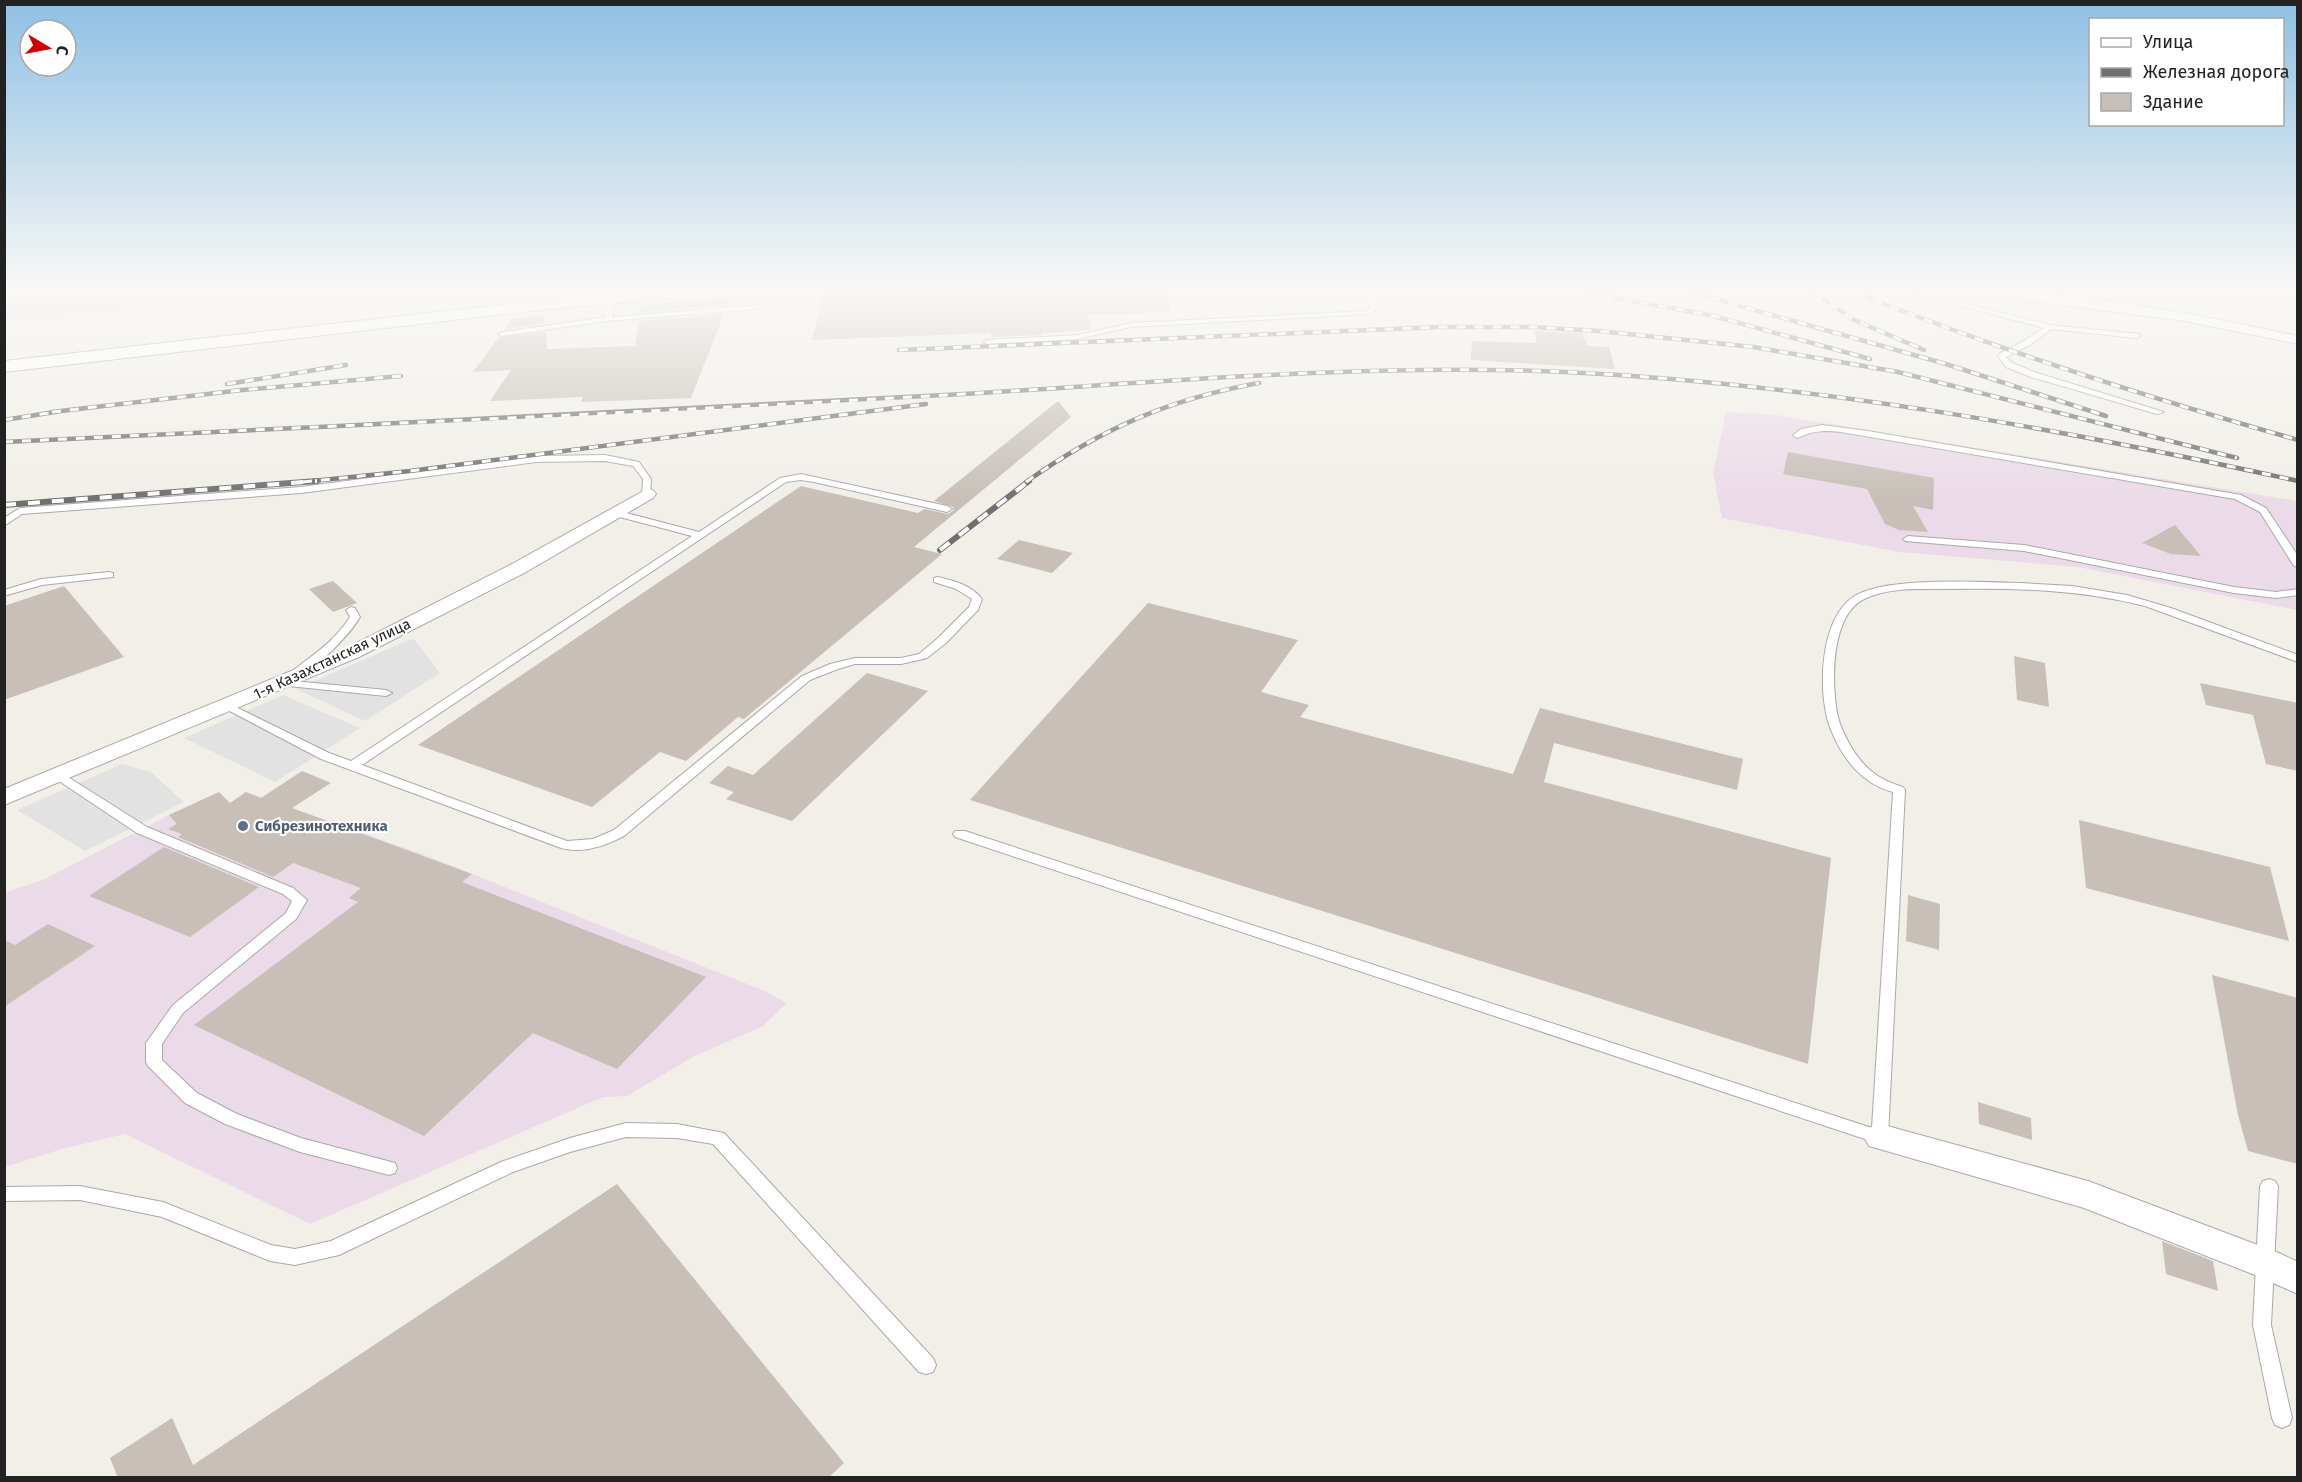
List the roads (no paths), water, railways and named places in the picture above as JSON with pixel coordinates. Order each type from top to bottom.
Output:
[{"type":"street","points":[[4,368],[54,362]]},
{"type":"street","name":"1-я Казахстанская улица","points":[[4,798],[352,653],[519,568],[647,494]]},
{"type":"street","points":[[1880,1137],[2088,1195],[2266,1264],[2298,1279]]},
{"type":"lane","points":[[2007,362],[2034,375],[2160,412]]},
{"type":"lane","points":[[1797,435],[1804,429],[1818,428],[1868,434],[2229,495],[2264,510],[2294,554],[2298,564]]},
{"type":"lane","points":[[4,523],[20,511],[301,490],[536,459],[605,458],[636,464],[647,479],[647,494]]},
{"type":"lane","points":[[352,766],[783,480],[814,479],[947,509]]},
{"type":"lane","points":[[615,513],[700,535]]},
{"type":"lane","points":[[1908,539],[2024,548],[2234,590],[2268,594],[2298,592]]},
{"type":"lane","points":[[4,593],[41,582],[109,575]]},
{"type":"lane","points":[[228,706],[325,756],[566,845],[585,847],[620,833],[806,678],[826,668],[846,663],[904,660],[925,655],[974,608],[977,599],[970,591],[938,580]]},
{"type":"lane","points":[[960,834],[1880,1137],[1899,790],[1880,784],[1860,767],[1839,738],[1831,714],[1828,667],[1838,619],[1851,602],[1873,591],[1914,586],[2037,585],[2074,589],[2149,604],[2262,648],[2298,659]]},
{"type":"lane","points":[[283,683],[331,647],[349,629],[355,617],[351,610]]},
{"type":"lane","points":[[283,683],[386,693]]},
{"type":"lane","points":[[60,776],[142,830],[288,891],[300,900],[291,916],[177,1009],[154,1043],[154,1062],[191,1098],[231,1119],[300,1145],[389,1168]]},
{"type":"lane","points":[[4,1194],[80,1193],[163,1210],[270,1253],[295,1257],[333,1249],[507,1167],[570,1145],[626,1130],[677,1131],[718,1138],[926,1365]]},
{"type":"lane","points":[[2270,1186],[2262,1325],[2283,1418]]},
{"type":"railway","points":[[1841,362],[1898,372],[2237,458]]},
{"type":"railway","points":[[1939,362],[2106,416]]},
{"type":"railway","points":[[2047,362],[2298,440]]},
{"type":"railway","points":[[227,384],[346,365]]},
{"type":"railway","points":[[4,442],[724,407],[1265,375],[1490,370],[1659,378],[1843,398],[2025,426],[2298,481]]},
{"type":"railway","points":[[52,412],[242,390],[401,376]]},
{"type":"railway","points":[[1026,482],[1081,446],[1137,419],[1195,398],[1259,383]]},
{"type":"railway","points":[[303,482],[410,471],[926,404]]},
{"type":"railway","points":[[4,420],[61,411]]},
{"type":"railway","points":[[4,505],[317,481]]},
{"type":"railway","points":[[940,550],[1029,481]]},
{"type":"place","name":"Сибрезинотехника","points":[[243,826]]}]
